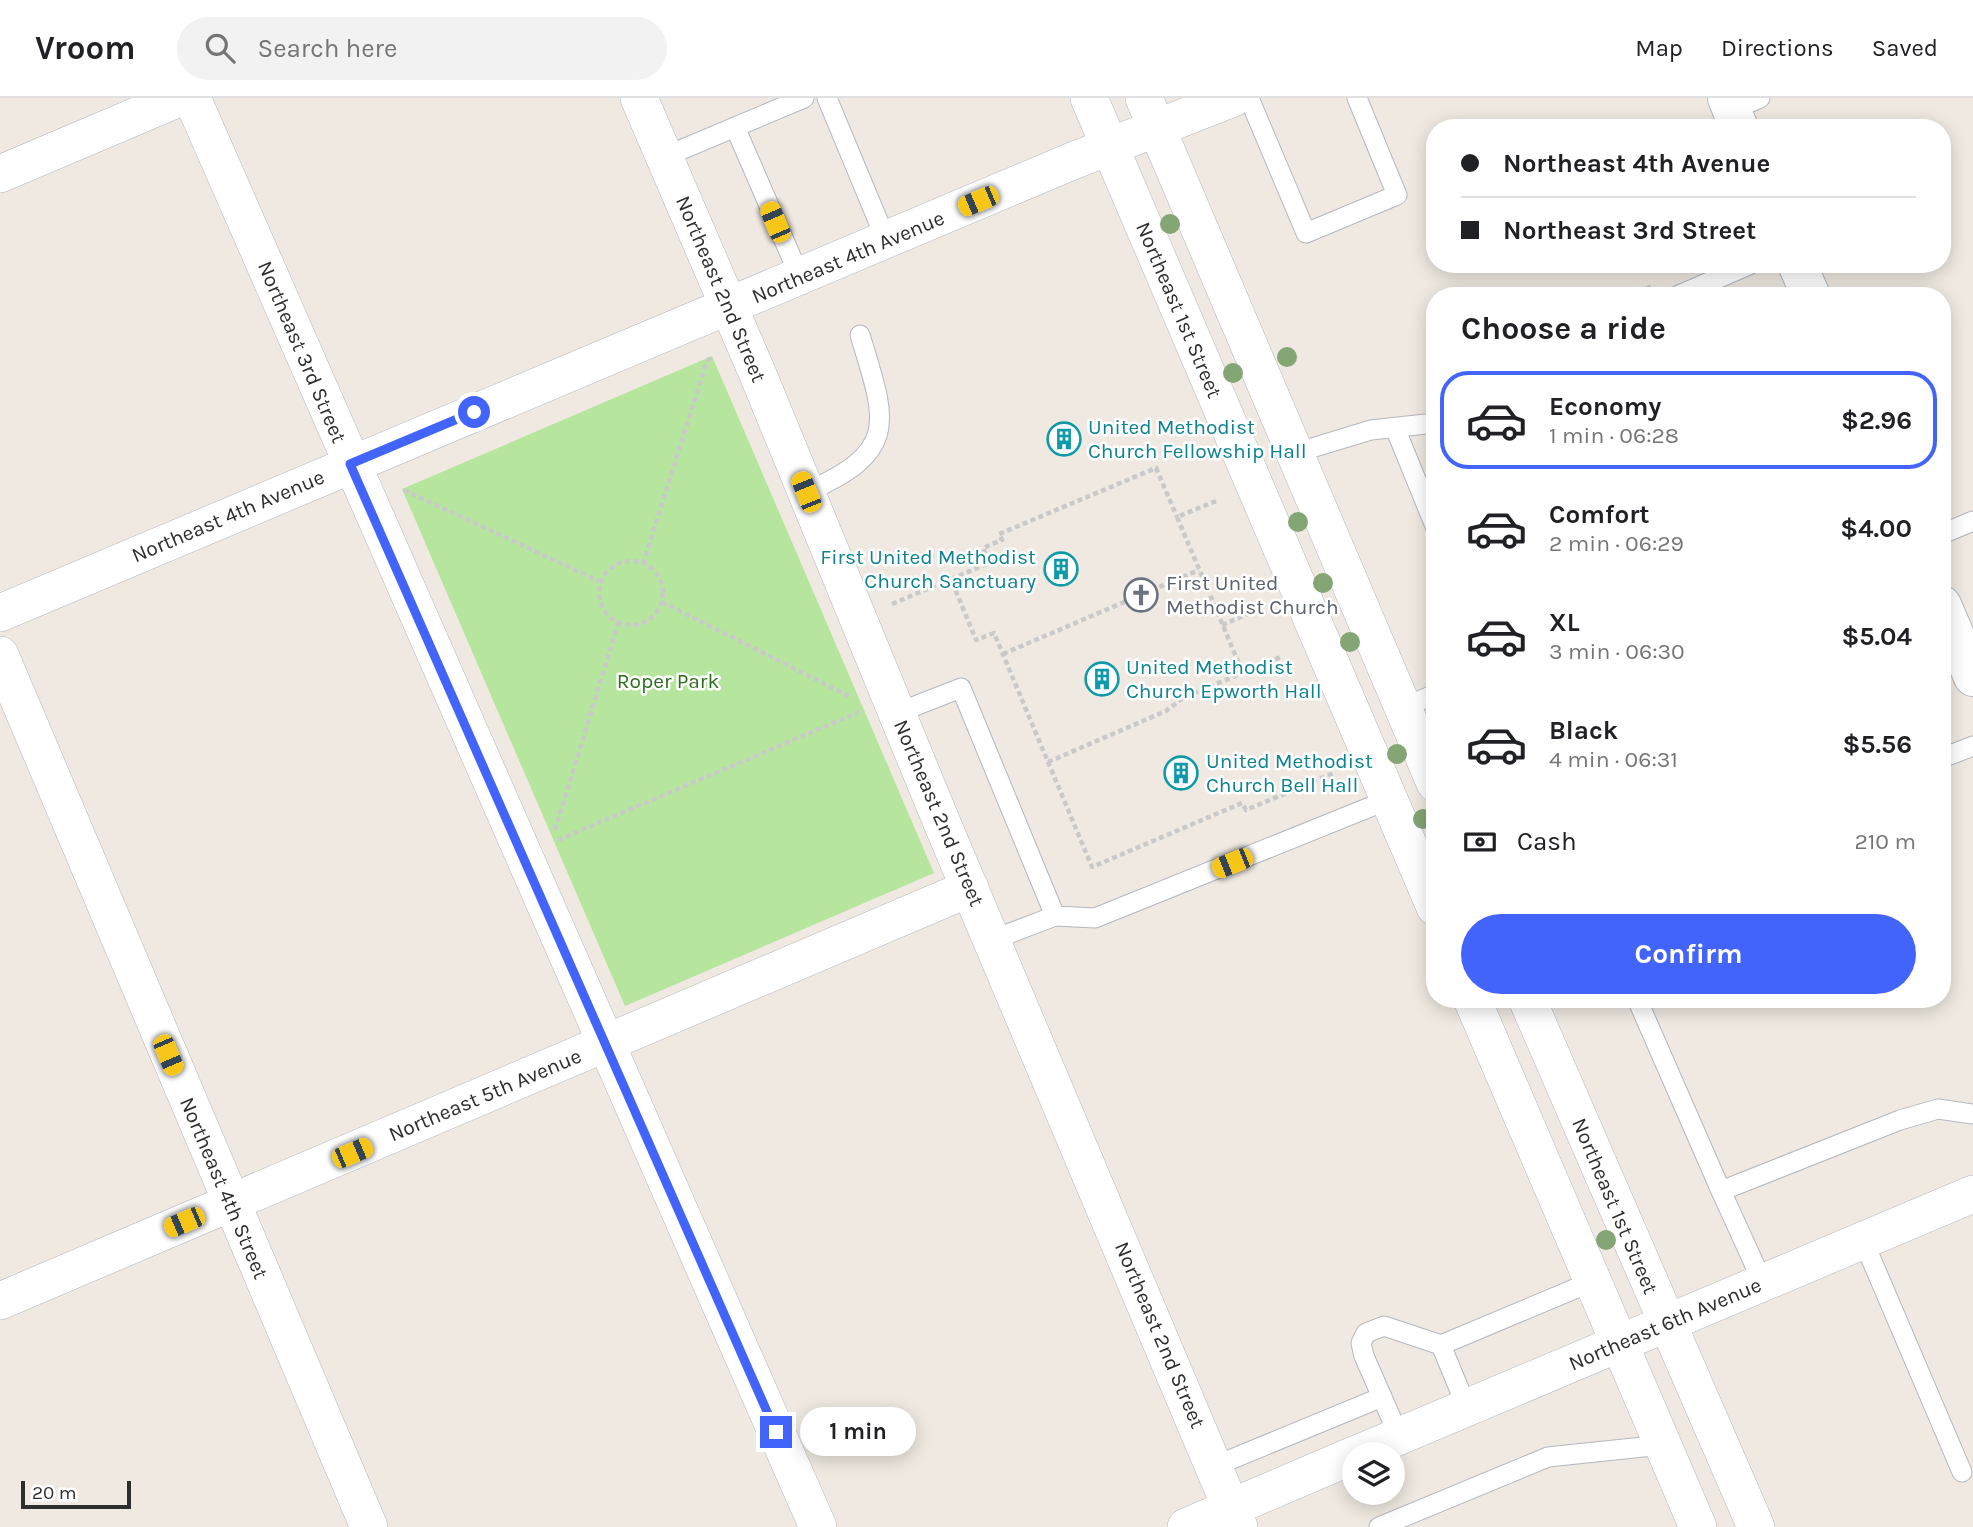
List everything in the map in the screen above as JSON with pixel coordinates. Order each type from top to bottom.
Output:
[{"type":"main road","points":[[1956,618],[1973,677]]},
{"type":"street","points":[[0,174],[179,98]]},
{"type":"street","name":"Northeast 3rd Street","points":[[192,98],[350,464],[818,1527]]},
{"type":"street","name":"Northeast 2nd Street","points":[[639,98],[806,492],[884,710],[970,888],[1235,1517]]},
{"type":"street","name":"Northeast 1st Street","points":[[1089,98],[1426,885]]},
{"type":"street","name":"Northeast 4th Avenue","points":[[0,613],[1109,146],[1151,113],[1233,98]]},
{"type":"street","points":[[1151,113],[1295,453],[1419,701],[1426,737]]},
{"type":"street","points":[[1249,472],[1295,453]]},
{"type":"street","name":"Northeast 4th Street","points":[[0,655],[369,1527]]},
{"type":"street","name":"Northeast 5th Avenue","points":[[0,1301],[970,888]]},
{"type":"street","points":[[1476,1008],[1698,1527]]},
{"type":"street","name":"Northeast 1st Street","points":[[1531,1008],[1665,1323],[1756,1527]]},
{"type":"street","name":"Northeast 6th Avenue","points":[[1385,1442],[1973,1194]]},
{"type":"street","name":"Northeast 6th Avenue","points":[[1186,1527],[1235,1517],[1342,1462]]},
{"type":"lane","points":[[664,157],[804,98]]},
{"type":"lane","points":[[827,98],[886,240]]},
{"type":"lane","points":[[1249,98],[1306,233],[1397,195],[1357,98]]},
{"type":"lane","points":[[735,127],[800,277]]},
{"type":"lane","points":[[1697,287],[1730,273]]},
{"type":"lane","points":[[806,492],[839,477],[862,460],[878,441],[882,417],[860,335]]},
{"type":"lane","points":[[1295,453],[1371,429],[1426,424]]},
{"type":"lane","points":[[1395,428],[1426,504]]},
{"type":"lane","points":[[1951,530],[1973,521]]},
{"type":"lane","points":[[884,710],[961,688],[1055,916]]},
{"type":"lane","points":[[1951,755],[1973,746]]},
{"type":"lane","points":[[992,940],[1055,916],[1095,919],[1390,799]]},
{"type":"lane","points":[[1641,1008],[1763,1283]]},
{"type":"lane","points":[[1721,1191],[1900,1120],[1938,1109],[1973,1114]]},
{"type":"lane","points":[[1863,1240],[1962,1472]]},
{"type":"lane","points":[[1399,1436],[1364,1356],[1361,1343],[1366,1333],[1384,1326],[1441,1345],[1591,1282]]},
{"type":"lane","points":[[1441,1345],[1467,1408]]},
{"type":"lane","points":[[1215,1466],[1382,1397]]},
{"type":"lane","points":[[1379,1527],[1548,1457],[1662,1445]]},
{"type":"path","points":[[643,564],[706,364],[717,348]]},
{"type":"path","points":[[891,604],[989,563],[982,548],[1002,540],[999,534],[1156,468],[1242,673]]},
{"type":"path","points":[[400,488],[601,582]]},
{"type":"path","points":[[1177,517],[1216,501]]},
{"type":"path","points":[[631,561],[643,564],[654,570],[660,581],[662,602],[654,616],[643,623],[618,624],[608,617],[601,606],[598,594],[601,582],[607,571],[618,564],[631,561]]},
{"type":"path","points":[[1003,654],[1199,570]]},
{"type":"path","points":[[951,579],[976,640],[994,633],[1092,867],[1242,803],[1245,810],[1334,773]]},
{"type":"path","points":[[662,602],[858,701]]},
{"type":"path","points":[[1222,625],[1262,608]]},
{"type":"path","points":[[618,624],[551,843],[884,710]]},
{"type":"path","points":[[1048,762],[1166,711],[1184,697],[1283,656]]},
{"type":"green space","name":"Roper Park","points":[[712,356],[934,873],[625,1006],[402,489]]},
{"type":"place","name":"United Methodist Church Fellowship Hall","points":[[1064,439]]},
{"type":"place","name":"First United Methodist Church Sanctuary","points":[[1061,569]]},
{"type":"place","name":"First United Methodist Church","points":[[1141,595]]},
{"type":"place","name":"United Methodist Church Epworth Hall","points":[[1102,679]]},
{"type":"place","name":"United Methodist Church Bell Hall","points":[[1181,773]]},
{"type":"route","points":[[474,412],[350,464],[776,1432]]}]
